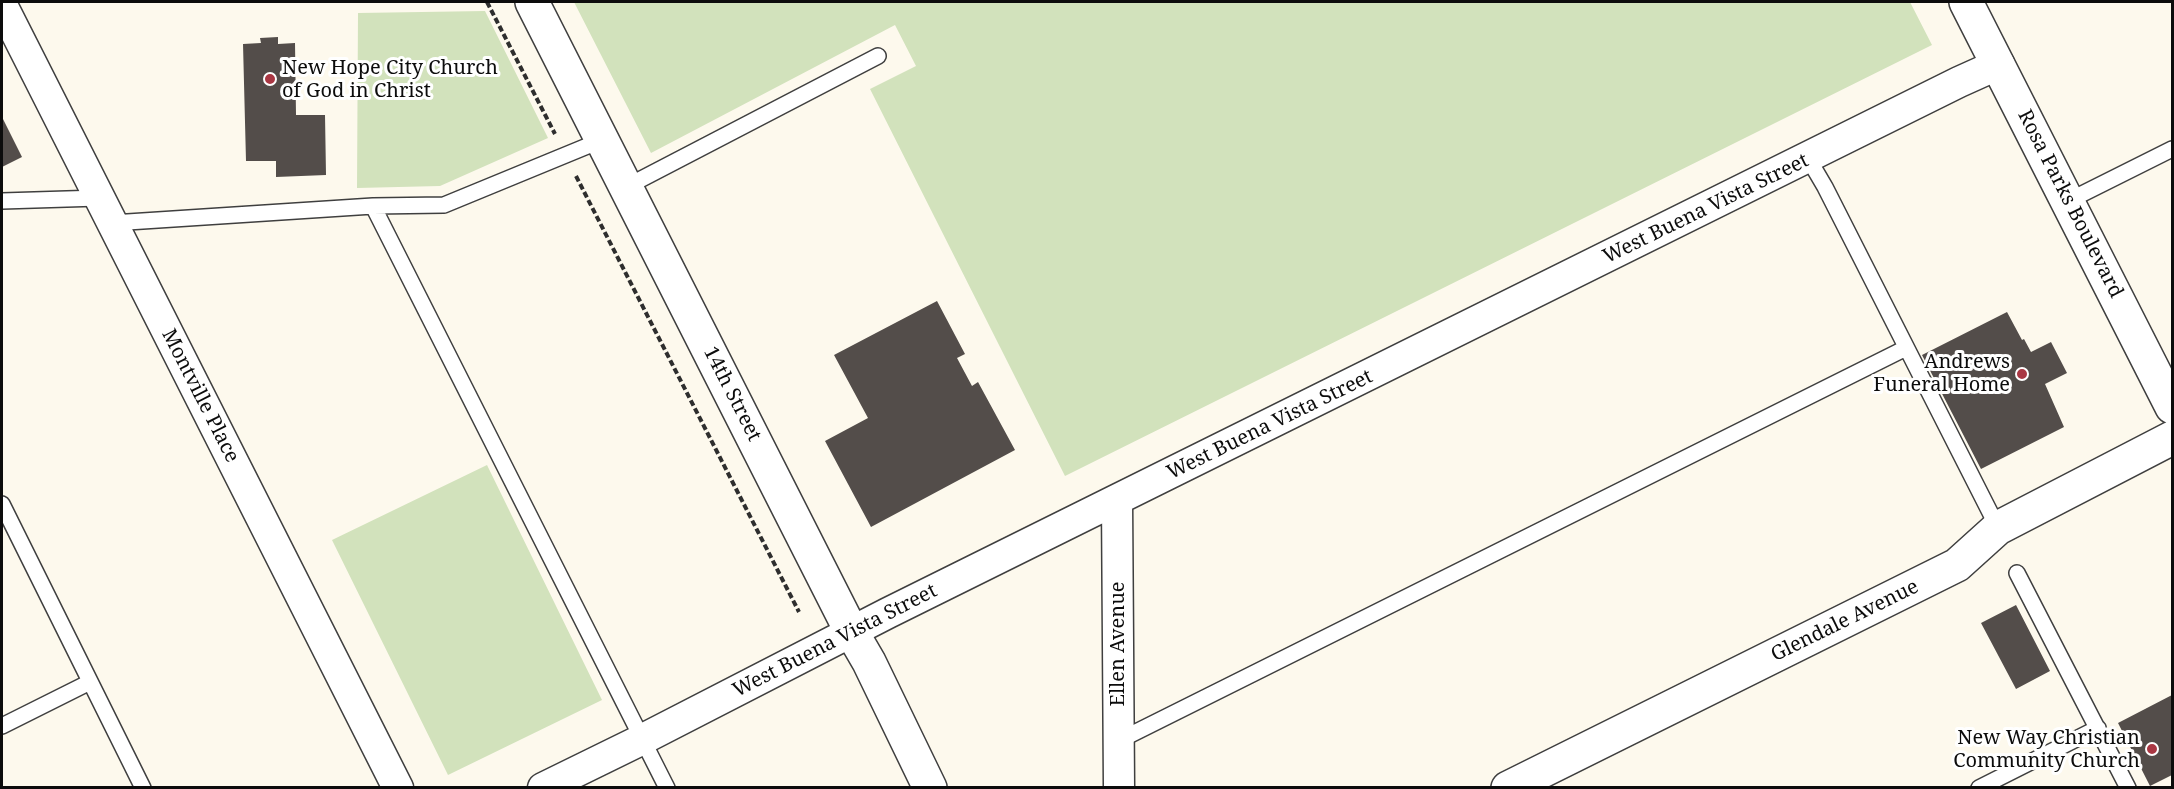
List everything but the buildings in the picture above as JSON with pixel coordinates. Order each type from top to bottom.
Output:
[{"type":"street","name":"14th Street","points":[[532,2],[851,631],[869,662],[930,788]]},
{"type":"street","name":"Rosa Parks Boulevard","points":[[1966,2],[2172,407]]},
{"type":"street","name":"Montville Place","points":[[2,5],[396,787]]},
{"type":"street","name":"West Buena Vista Street","points":[[543,788],[851,631],[1999,64]]},
{"type":"street","name":"Glendale Avenue","points":[[1508,788],[1957,565],[1998,528],[2172,438]]},
{"type":"street","name":"Ellen Avenue","points":[[1118,500],[1119,788]]},
{"type":"lane","points":[[626,187],[878,56]]},
{"type":"lane","points":[[2,201],[106,210],[444,205],[602,140]]},
{"type":"lane","points":[[2068,201],[2172,149]]},
{"type":"lane","points":[[1808,158],[1825,187],[1998,528]]},
{"type":"lane","points":[[373,206],[667,788]]},
{"type":"lane","points":[[1118,741],[1906,348]]},
{"type":"lane","points":[[2,504],[143,788]]},
{"type":"lane","points":[[2017,573],[2128,788]]},
{"type":"lane","points":[[2,726],[90,682]]},
{"type":"lane","points":[[1980,788],[2098,729]]},
{"type":"path","points":[[487,2],[799,612]]},
{"type":"green space","points":[[574,2],[1910,2],[1932,45],[1065,476],[870,89],[916,66],[895,25],[651,153]]},
{"type":"green space","points":[[485,11],[548,138],[440,186],[357,188],[358,13]]},
{"type":"green space","points":[[487,465],[602,700],[448,775],[332,540]]},
{"type":"place","name":"New Hope City Church of God in Christ","points":[[270,79]]},
{"type":"place","name":"Andrews Funeral Home","points":[[2022,374]]},
{"type":"place","name":"New Way Christian Community Church","points":[[2152,749]]}]
